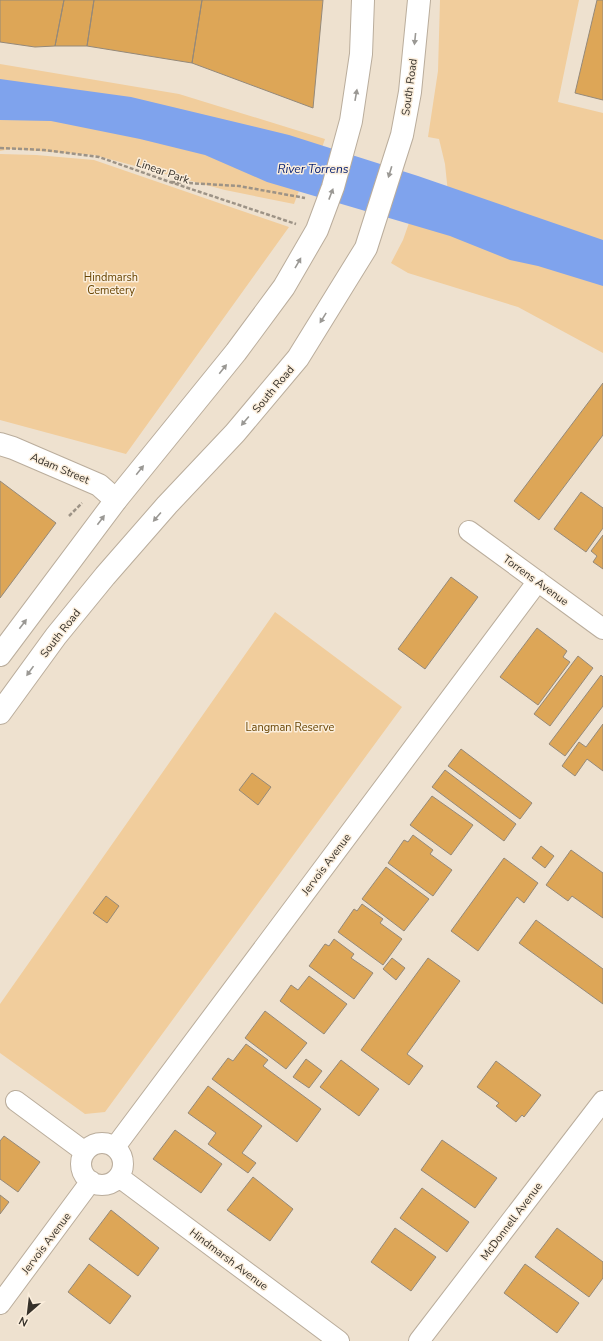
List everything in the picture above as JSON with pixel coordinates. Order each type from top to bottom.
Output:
[{"type":"main road","points":[[0,655],[116,500],[236,352],[284,287],[317,230],[334,187],[349,133],[357,89],[361,54],[363,0]]},
{"type":"main road","name":"South Road","points":[[0,713],[56,636],[105,576],[235,433],[298,358],[366,248],[402,135],[410,92],[419,0]]},
{"type":"main road","name":"Adam Street","points":[[0,444],[13,448],[99,485],[116,500]]},
{"type":"street","name":"Torrens Avenue","points":[[469,531],[603,629]]},
{"type":"street","name":"Jervois Avenue","points":[[115,1147],[538,581]]},
{"type":"street","points":[[16,1101],[85,1152]]},
{"type":"street","name":"McDonnell Avenue","points":[[419,1341],[603,1101]]},
{"type":"street","points":[[96,1144],[109,1144],[115,1147],[120,1153],[123,1161],[123,1170],[119,1177],[109,1184],[96,1184],[91,1181],[86,1177],[83,1171],[82,1164],[85,1152],[96,1144]]},
{"type":"street","name":"Hindmarsh Avenue","points":[[119,1177],[339,1341]]},
{"type":"street","name":"Jervois Avenue","points":[[0,1304],[91,1181]]},
{"type":"path","name":"Linear Park","points":[[0,148],[44,150],[99,157],[317,230]]},
{"type":"path","points":[[167,181],[239,186],[307,198]]},
{"type":"green space","points":[[440,0],[579,0],[558,102],[603,113],[603,353],[518,307],[408,273],[391,263],[403,240],[417,200],[448,193],[445,164],[439,139],[428,137],[438,71]]},
{"type":"green space","points":[[0,64],[179,94],[325,139],[317,162],[309,164],[294,204],[225,190],[94,155],[10,149],[0,151]]},
{"type":"green space","name":"Hindmarsh Cemetery","points":[[0,154],[36,155],[94,160],[289,227],[126,454],[0,420]]},
{"type":"green space","name":"Langman Reserve","points":[[275,612],[402,707],[105,1112],[85,1114],[0,1053],[0,1004]]},
{"type":"water","name":"River Torrens","points":[[0,79],[131,97],[289,135],[418,176],[603,240],[603,286],[538,266],[510,260],[450,236],[267,182],[205,155],[140,139],[51,121],[0,120]]},
{"type":"building","points":[[0,0],[64,0],[55,46],[35,47],[0,42]]},
{"type":"building","points":[[64,0],[94,0],[87,46],[55,46]]},
{"type":"building","points":[[94,0],[202,0],[192,63],[87,46]]},
{"type":"building","points":[[202,0],[323,0],[313,108],[192,63]]},
{"type":"building","points":[[597,0],[603,0],[603,100],[575,93]]},
{"type":"building","points":[[603,383],[603,435],[539,520],[514,501]]},
{"type":"building","points":[[0,481],[56,523],[0,598]]},
{"type":"building","points":[[581,492],[603,508],[603,528],[586,552],[554,529]]},
{"type":"building","points":[[603,535],[603,569],[593,562],[597,556],[591,551]]},
{"type":"building","points":[[451,577],[478,597],[425,669],[398,649]]},
{"type":"building","points":[[537,628],[567,651],[563,657],[570,662],[538,705],[500,677]]},
{"type":"building","points":[[578,656],[593,668],[550,726],[534,714]]},
{"type":"building","points":[[601,675],[603,677],[603,706],[565,756],[549,744]]},
{"type":"building","points":[[603,724],[603,771],[587,759],[575,776],[562,766],[579,742],[586,747]]},
{"type":"building","points":[[461,749],[532,803],[520,819],[448,766]]},
{"type":"building","points":[[445,770],[516,824],[504,841],[432,787]]},
{"type":"building","points":[[252,773],[271,787],[258,805],[239,790]]},
{"type":"building","points":[[432,796],[473,825],[451,855],[410,825]]},
{"type":"building","points":[[413,835],[433,850],[430,854],[452,870],[433,896],[388,863],[404,840],[408,842]]},
{"type":"building","points":[[541,846],[554,856],[545,868],[532,858]]},
{"type":"building","points":[[571,850],[603,873],[603,918],[572,896],[568,901],[546,885]]},
{"type":"building","points":[[504,858],[538,883],[524,903],[517,897],[478,951],[451,931]]},
{"type":"building","points":[[386,867],[429,899],[404,931],[362,899]]},
{"type":"building","points":[[106,896],[119,906],[107,923],[93,913]]},
{"type":"building","points":[[362,904],[383,919],[380,923],[402,939],[383,965],[338,932],[354,909],[357,911]]},
{"type":"building","points":[[536,920],[603,969],[603,1004],[519,943]]},
{"type":"building","points":[[334,939],[354,954],[351,958],[373,973],[354,999],[309,966],[325,944],[329,946]]},
{"type":"building","points":[[392,958],[405,968],[396,980],[383,969]]},
{"type":"building","points":[[428,958],[460,981],[407,1054],[423,1066],[409,1085],[361,1050]]},
{"type":"building","points":[[309,976],[347,1004],[324,1034],[280,1001],[291,985],[298,990]]},
{"type":"building","points":[[265,1011],[307,1043],[286,1069],[245,1038]]},
{"type":"building","points":[[246,1044],[268,1060],[263,1066],[321,1109],[297,1142],[212,1079],[228,1058],[233,1061]]},
{"type":"building","points":[[306,1059],[322,1071],[309,1088],[293,1077]]},
{"type":"building","points":[[341,1060],[379,1089],[359,1116],[320,1087]]},
{"type":"building","points":[[496,1061],[541,1095],[524,1117],[522,1115],[516,1122],[496,1106],[499,1103],[477,1087]]},
{"type":"building","points":[[208,1086],[262,1126],[242,1153],[256,1163],[248,1173],[208,1144],[216,1133],[188,1113]]},
{"type":"building","points":[[175,1130],[222,1164],[201,1193],[153,1159]]},
{"type":"building","points":[[4,1136],[40,1162],[18,1192],[0,1179],[0,1141]]},
{"type":"building","points":[[442,1140],[497,1178],[475,1208],[421,1170]]},
{"type":"building","points":[[253,1177],[293,1209],[270,1241],[227,1210]]},
{"type":"building","points":[[422,1188],[469,1222],[447,1252],[400,1218]]},
{"type":"building","points":[[0,1195],[9,1202],[0,1214]]},
{"type":"building","points":[[111,1210],[159,1248],[138,1276],[89,1239]]},
{"type":"building","points":[[395,1228],[436,1257],[411,1291],[371,1262]]},
{"type":"building","points":[[557,1228],[603,1262],[603,1278],[589,1297],[535,1257]]},
{"type":"building","points":[[89,1264],[131,1296],[110,1324],[68,1292]]},
{"type":"building","points":[[525,1264],[579,1303],[557,1333],[504,1293]]}]
